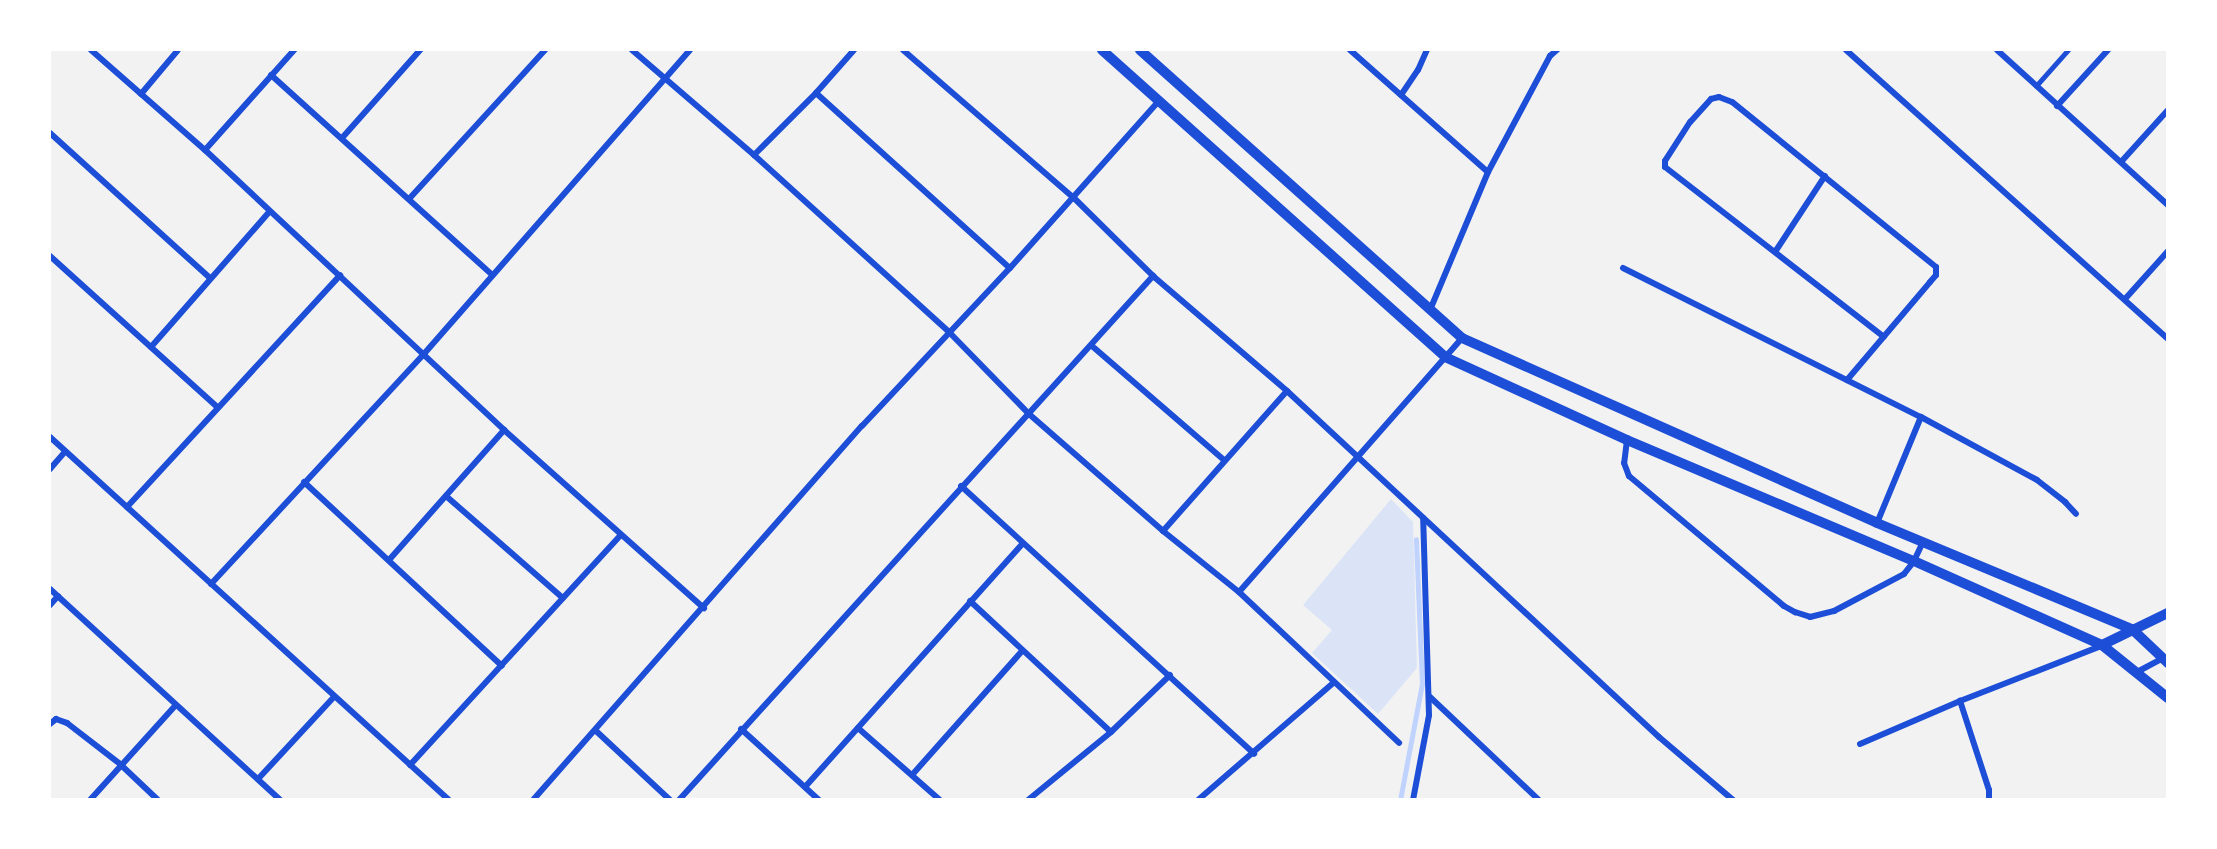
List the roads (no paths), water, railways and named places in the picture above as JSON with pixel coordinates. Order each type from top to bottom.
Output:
[{"type":"street","points":[[91,50],[205,150],[504,430],[704,608]]},
{"type":"street","points":[[141,94],[178,50]]},
{"type":"street","points":[[205,150],[294,50]]},
{"type":"street","points":[[342,138],[420,50]]},
{"type":"street","points":[[409,199],[545,50]]},
{"type":"street","points":[[632,50],[665,76],[754,155],[949,332],[1029,414],[1162,531],[1239,592],[1399,743]]},
{"type":"street","points":[[211,584],[423,355],[491,274],[690,50]]},
{"type":"street","points":[[754,155],[816,93],[854,50]]},
{"type":"street","points":[[903,50],[1074,198],[1154,276],[1287,391],[1659,737],[1732,800]]},
{"type":"street","points":[[1102,50],[1445,357],[1628,440],[1914,561],[2102,645],[2168,698]]},
{"type":"street","points":[[1140,50],[1462,338],[1876,523],[2132,629],[2166,659],[2138,672]]},
{"type":"street","points":[[1350,50],[1488,172]]},
{"type":"street","points":[[1401,95],[1418,70],[1427,50]]},
{"type":"street","points":[[1430,311],[1488,172],[1550,56],[1557,50]]},
{"type":"street","points":[[1846,50],[2168,339]]},
{"type":"street","points":[[1996,50],[2168,205]]},
{"type":"street","points":[[2057,106],[2108,50]]},
{"type":"street","points":[[271,75],[491,274]]},
{"type":"street","points":[[816,93],[1011,268]]},
{"type":"street","points":[[1847,381],[1884,337],[1935,274],[1936,267],[1732,102],[1719,97],[1712,99],[1690,122],[1665,161],[1665,167],[1884,337]]},
{"type":"street","points":[[533,800],[862,426],[1011,268],[1159,101]]},
{"type":"street","points":[[2121,162],[2168,110]]},
{"type":"street","points":[[50,134],[210,278]]},
{"type":"street","points":[[1775,252],[1825,176]]},
{"type":"street","points":[[151,346],[269,212]]},
{"type":"street","points":[[2125,299],[2168,251]]},
{"type":"street","points":[[50,256],[217,407]]},
{"type":"street","points":[[1623,268],[1921,417],[2037,480],[2076,514]]},
{"type":"street","points":[[127,507],[340,275]]},
{"type":"street","points":[[679,800],[961,486],[1154,276]]},
{"type":"street","points":[[1239,592],[1462,338]]},
{"type":"street","points":[[1092,346],[1224,460]]},
{"type":"street","points":[[1162,531],[1287,391]]},
{"type":"street","points":[[1876,523],[1921,417]]},
{"type":"street","points":[[389,560],[504,430]]},
{"type":"street","points":[[50,437],[449,800]]},
{"type":"street","points":[[1628,440],[1624,463],[1629,476],[1784,606],[1795,612],[1810,617],[1834,611],[1904,574],[1914,561],[1923,542]]},
{"type":"street","points":[[50,469],[65,452]]},
{"type":"street","points":[[304,482],[502,666]]},
{"type":"street","points":[[961,486],[1254,754]]},
{"type":"street","points":[[446,495],[563,598]]},
{"type":"street","points":[[1413,800],[1422,764],[1430,697],[1423,518]]},
{"type":"street","points":[[410,765],[621,535]]},
{"type":"street","points":[[805,787],[1022,544]]},
{"type":"street","points":[[50,589],[280,800]]},
{"type":"street","points":[[50,605],[58,596]]},
{"type":"street","points":[[970,601],[1111,732]]},
{"type":"street","points":[[1860,744],[1960,701],[2102,645],[2168,613]]},
{"type":"street","points":[[912,775],[1022,651]]},
{"type":"street","points":[[1028,800],[1111,732],[1170,675]]},
{"type":"street","points":[[1198,800],[1254,754],[1334,682]]},
{"type":"street","points":[[258,780],[334,697]]},
{"type":"street","points":[[1430,697],[1539,800]]},
{"type":"street","points":[[1960,701],[1989,790],[1989,800]]},
{"type":"street","points":[[90,800],[120,764],[175,706]]},
{"type":"street","points":[[50,724],[56,719],[67,723],[120,764],[158,800]]},
{"type":"street","points":[[858,728],[940,800]]},
{"type":"street","points":[[741,729],[819,800]]},
{"type":"street","points":[[595,730],[670,800]]},
{"type":"lane","points":[[2036,86],[2068,50]]},
{"type":"waterway","points":[[1400,800],[1422,684],[1416,539]]}]
